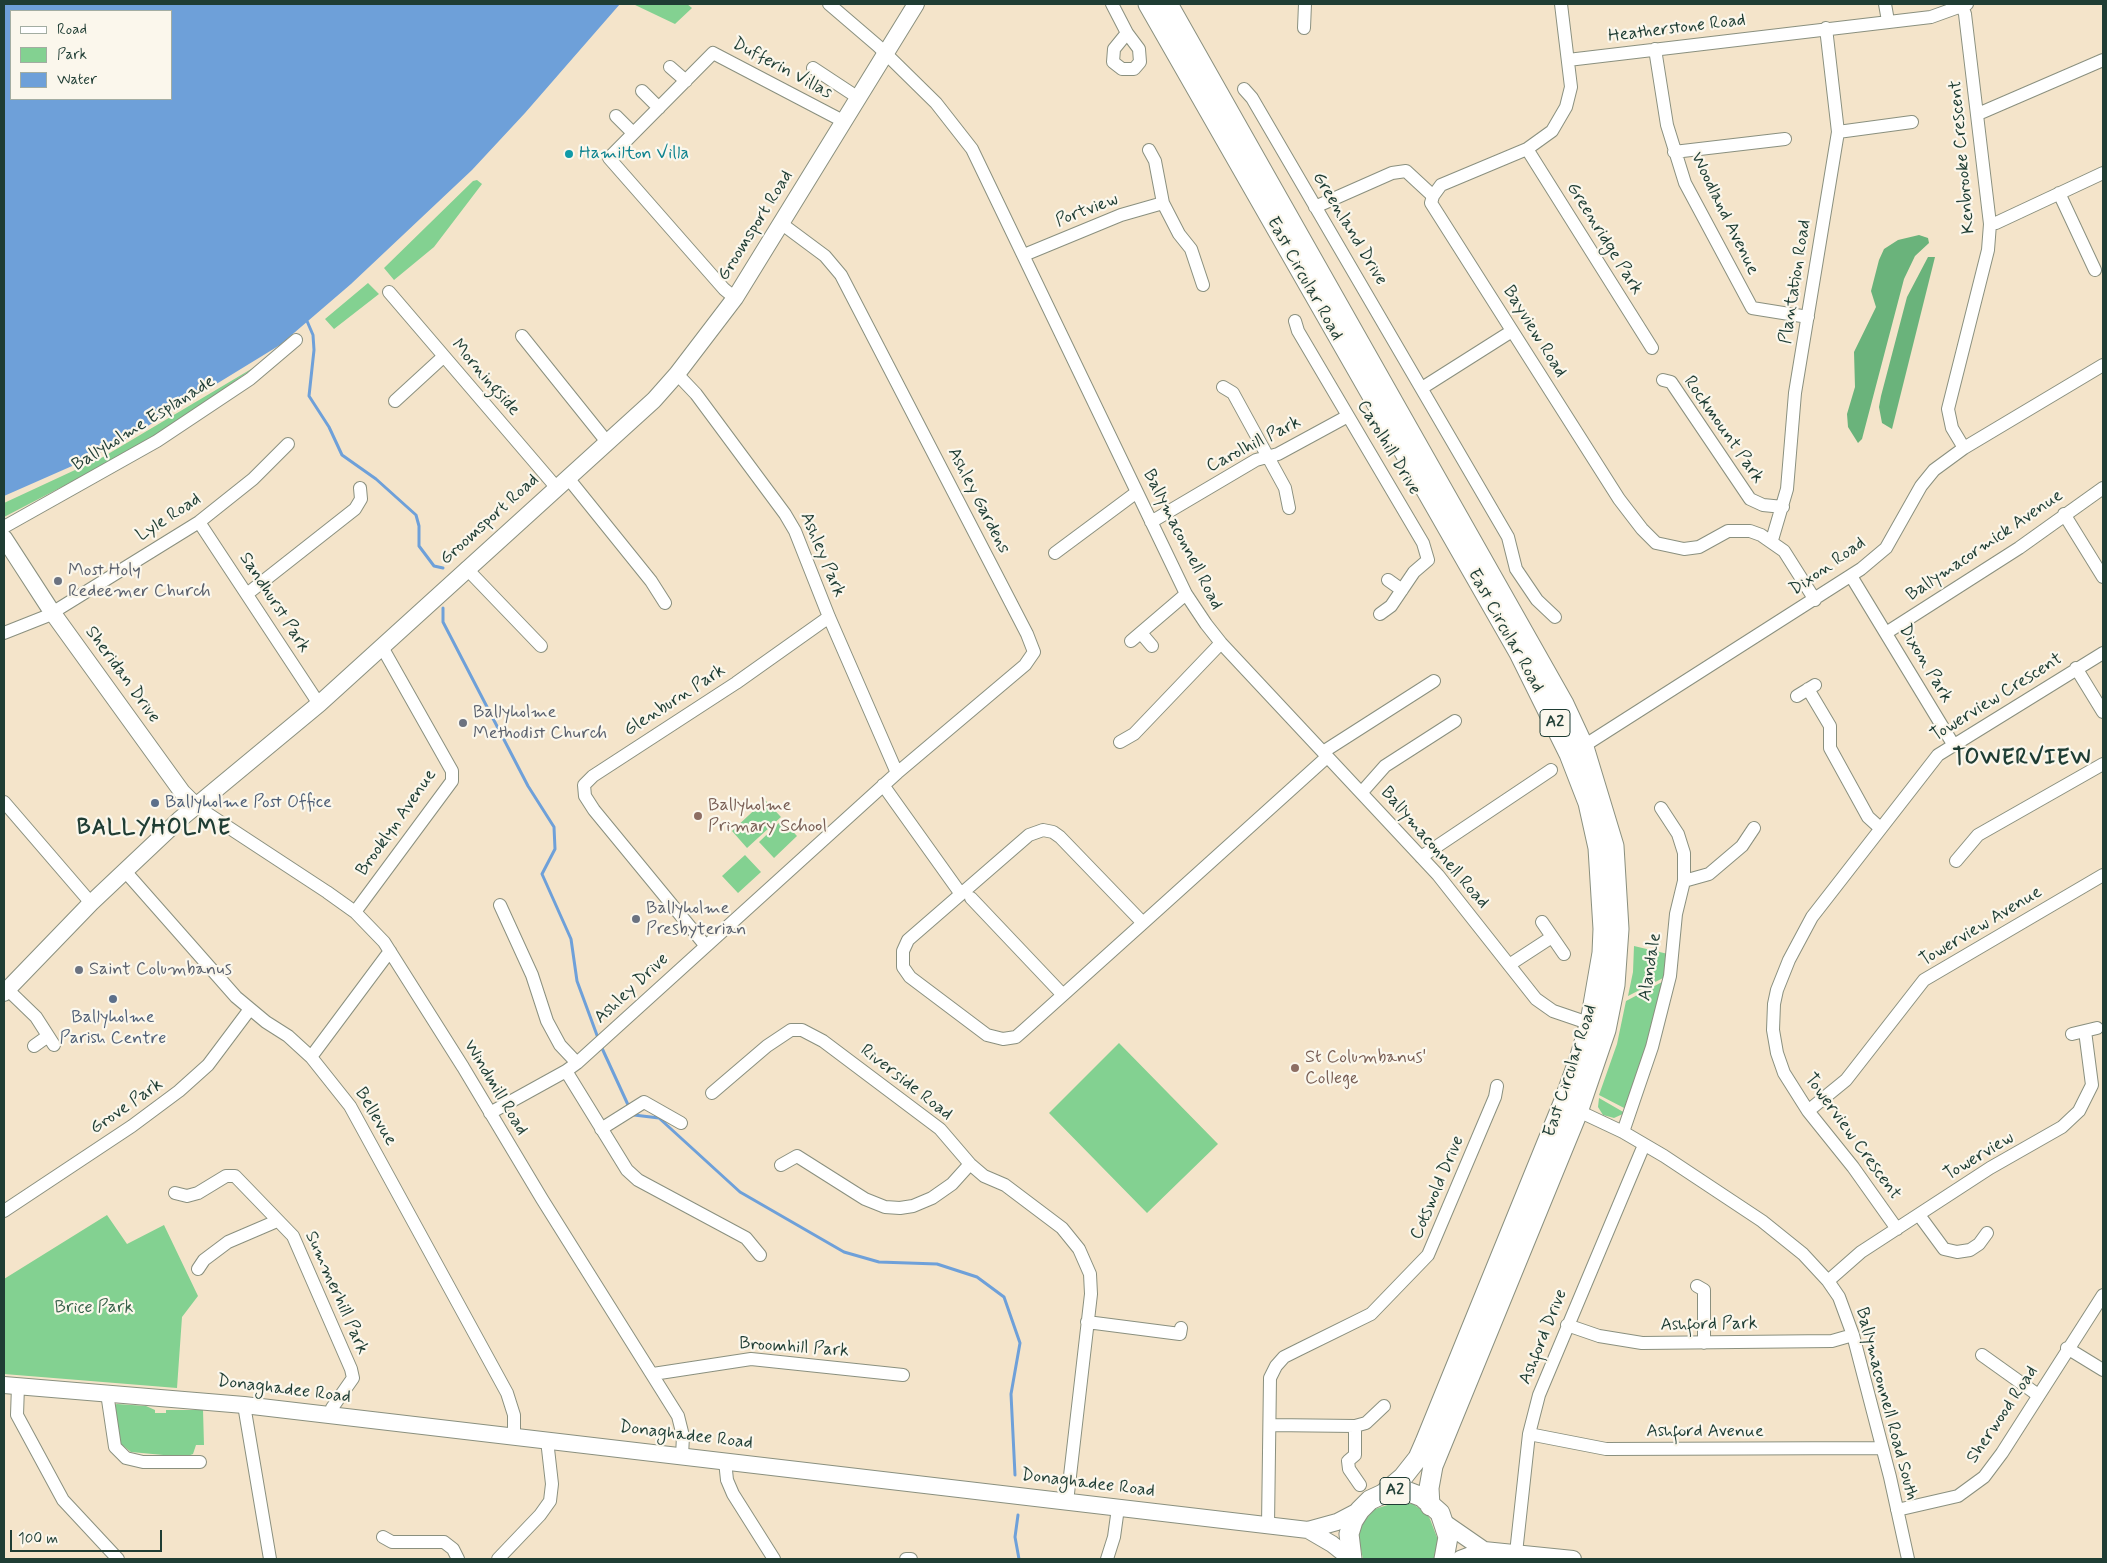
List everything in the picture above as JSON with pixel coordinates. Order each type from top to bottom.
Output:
[{"type":"highway","name":"East Circular Road","points":[[1148,4],[1519,654],[1577,750]]},
{"type":"highway","name":"East Circular Road","points":[[1168,4],[1564,704],[1577,750],[1598,848],[1601,878],[1602,953],[1598,1026],[1571,1107],[1433,1466],[1429,1488],[1430,1506]]},
{"type":"highway","name":"East Circular Road","points":[[1383,1494],[1404,1477],[1418,1458],[1571,1107]]},
{"type":"highway","name":"A2","points":[[1352,1559],[1349,1534],[1353,1521],[1370,1500],[1383,1494],[1409,1492],[1422,1497],[1440,1513],[1445,1523]]},
{"type":"highway","points":[[1444,1559],[1448,1537],[1445,1523]]},
{"type":"main road","name":"Groomsport Road","points":[[6,991],[124,870],[196,806],[320,704],[466,568],[654,400],[677,374],[735,298],[782,224],[842,121],[916,4]]},
{"type":"main road","name":"Sheridan Drive","points":[[4,538],[52,612],[177,785],[196,806]]},
{"type":"main road","name":"Donaghadee Road","points":[[11,1386],[244,1405],[1308,1530],[1337,1522],[1360,1510]]},
{"type":"main road","points":[[1445,1523],[1484,1550]]},
{"type":"main road","points":[[1308,1530],[1332,1544],[1352,1559]]},
{"type":"main road","points":[[1460,1559],[1484,1550],[1516,1553],[1533,1557],[1573,1559]]},
{"type":"street","name":"Ballymaconnell Road","points":[[829,4],[936,103],[972,149],[1186,594],[1221,643],[1421,857],[1461,903],[1536,999],[1553,1011],[1598,1026]]},
{"type":"street","points":[[1112,4],[1127,33]]},
{"type":"street","points":[[1304,4],[1304,28]]},
{"type":"street","points":[[1315,207],[1392,173],[1399,172],[1406,172],[1433,196],[1441,185],[1526,149],[1552,131],[1566,107],[1571,86],[1561,4]]},
{"type":"street","points":[[1885,4],[1888,21]]},
{"type":"street","name":"Heatherstone Road","points":[[1568,60],[1931,17],[1964,5]]},
{"type":"street","name":"Kenbrooke Crescent","points":[[1964,5],[1990,224],[1988,250],[1948,409],[1952,428],[1964,448]]},
{"type":"street","name":"Plantation Road","points":[[1772,540],[1787,489],[1795,393],[1838,132],[1826,28]]},
{"type":"street","name":"Woodland Avenue","points":[[1655,49],[1666,125],[1685,183],[1752,308],[1808,317]]},
{"type":"street","name":"Dufferin Villas","points":[[735,298],[724,289],[609,158],[713,53],[842,121]]},
{"type":"street","points":[[1978,114],[2103,60]]},
{"type":"street","points":[[670,66],[686,81]]},
{"type":"street","points":[[813,68],[857,97]]},
{"type":"street","name":"Greenland Drive","points":[[1244,89],[1252,98],[1508,537],[1516,569],[1537,600],[1552,609]]},
{"type":"street","points":[[642,91],[659,108]]},
{"type":"street","points":[[616,116],[633,133]]},
{"type":"street","points":[[1838,132],[1912,122]]},
{"type":"street","points":[[1674,152],[1785,138]]},
{"type":"street","name":"Greenridge Park","points":[[1526,149],[1652,348]]},
{"type":"street","points":[[1156,156],[1163,203],[1203,262],[1203,285]]},
{"type":"street","points":[[1990,224],[1996,223],[2103,173]]},
{"type":"street","points":[[2059,193],[2095,270]]},
{"type":"street","name":"Bayview Road","points":[[1433,196],[1431,204],[1619,499],[1656,543],[1684,549],[1699,547],[1728,531],[1750,531],[1772,540],[1784,551],[1815,600]]},
{"type":"street","name":"Portview","points":[[1024,255],[1121,215],[1163,203]]},
{"type":"street","name":"Ashley Gardens","points":[[782,224],[824,256],[841,275],[1027,634],[1034,652],[1025,665],[897,772]]},
{"type":"street","name":"Morningside","points":[[389,292],[443,357],[562,482],[651,581],[665,603]]},
{"type":"street","name":"Carolhill Drive","points":[[1296,321],[1298,331],[1423,543],[1428,560],[1414,572],[1390,606],[1380,614]]},
{"type":"street","points":[[1422,388],[1512,331]]},
{"type":"street","points":[[522,336],[607,442]]},
{"type":"street","name":"Ballyholme Esplanade","points":[[4,527],[157,441],[250,379],[296,340]]},
{"type":"street","points":[[395,401],[443,357]]},
{"type":"street","name":"Dixon Road","points":[[1577,750],[1851,576],[1886,548],[1921,486],[1934,470],[1964,448],[2103,365]]},
{"type":"street","name":"Ashley Park","points":[[677,374],[696,394],[785,514],[795,531],[829,617],[897,772]]},
{"type":"street","name":"Rockmount Park","points":[[1663,380],[1671,382],[1750,499],[1762,504],[1782,507]]},
{"type":"street","points":[[1223,387],[1233,394],[1285,488],[1289,508]]},
{"type":"street","name":"Carolhill Park","points":[[1152,522],[1256,460],[1278,454],[1348,416]]},
{"type":"street","name":"Lyle Road","points":[[4,633],[52,612],[199,522],[253,479],[288,444]]},
{"type":"street","points":[[247,594],[355,509],[361,499],[360,488]]},
{"type":"street","name":"Ballymacormick Avenue","points":[[1886,633],[2019,548],[2064,514],[2103,488]]},
{"type":"street","points":[[1055,553],[1137,492]]},
{"type":"street","points":[[2064,514],[2103,577]]},
{"type":"street","name":"Sandhurst Park","points":[[199,522],[320,704]]},
{"type":"street","points":[[466,568],[541,646]]},
{"type":"street","name":"Dixon Park","points":[[1851,576],[1953,744]]},
{"type":"street","points":[[1388,580],[1402,590]]},
{"type":"street","points":[[1152,646],[1136,637],[1186,594]]},
{"type":"street","name":"Glenburn Park","points":[[705,945],[594,810],[585,796],[584,785],[593,776],[736,682],[829,617]]},
{"type":"street","points":[[1120,742],[1134,734],[1221,643]]},
{"type":"street","name":"Brooklyn Avenue","points":[[355,912],[452,781],[452,771],[382,647]]},
{"type":"street","name":"Towerview Crescent","points":[[1897,1229],[1853,1167],[1808,1111],[1784,1073],[1777,1053],[1773,1030],[1775,997],[1789,960],[1812,917],[1880,827],[1938,755],[2103,653]]},
{"type":"street","points":[[2076,668],[2103,712]]},
{"type":"street","points":[[1143,924],[1060,837],[1053,832],[1043,830],[1029,834],[967,895],[908,940],[903,951],[903,967],[910,977],[987,1035],[1003,1039],[1020,1034],[1143,924],[1325,754],[1434,681]]},
{"type":"street","points":[[1807,690],[1830,726],[1830,748],[1868,817],[1880,827]]},
{"type":"street","points":[[1362,792],[1385,766],[1455,721]]},
{"type":"street","points":[[1956,861],[1978,835],[2103,764]]},
{"type":"street","points":[[1421,857],[1551,770]]},
{"type":"street","name":"Ashley Drive","points":[[490,1113],[566,1071],[577,1062],[897,772]]},
{"type":"street","points":[[883,785],[958,890],[967,895],[1063,995]]},
{"type":"street","points":[[4,802],[91,903]]},
{"type":"street","name":"Windmill Road","points":[[196,806],[355,912],[372,928],[390,951],[542,1200],[678,1416],[683,1436],[682,1456]]},
{"type":"street","name":"Alandale","points":[[1623,1132],[1652,1047],[1670,976],[1676,914],[1684,881],[1684,853],[1678,834],[1661,808]]},
{"type":"street","points":[[1684,881],[1709,874],[1742,846],[1754,828]]},
{"type":"street","name":"Bellevue","points":[[124,870],[250,1009],[288,1036],[311,1058],[350,1106],[507,1393],[514,1415],[514,1437]]},
{"type":"street","name":"Towerview Avenue","points":[[1808,1111],[1853,1073],[1905,1002],[1924,980],[2103,875]]},
{"type":"street","points":[[500,905],[532,975],[547,1021],[560,1045],[577,1062]]},
{"type":"street","points":[[1542,922],[1564,954]]},
{"type":"street","points":[[1509,965],[1552,937]]},
{"type":"street","points":[[311,1058],[390,951]]},
{"type":"street","points":[[6,991],[36,1018],[51,1040],[34,1046]]},
{"type":"street","name":"Grove Park","points":[[4,1211],[132,1126],[187,1085],[208,1065],[250,1009]]},
{"type":"street","name":"Towerview","points":[[1828,1281],[1861,1252],[1990,1168],[2062,1127],[2079,1111],[2092,1085],[2078,1033],[2097,1028]]},
{"type":"street","name":"Riverside Road","points":[[712,1093],[767,1046],[791,1030],[802,1030],[823,1041],[940,1129],[970,1164],[984,1176],[1006,1184],[1062,1228],[1079,1249],[1090,1274],[1091,1294],[1086,1322],[1067,1502]]},
{"type":"street","points":[[566,1071],[627,1170],[638,1180],[746,1238],[760,1255]]},
{"type":"street","name":"Cotswold Drive","points":[[1268,1525],[1270,1378],[1276,1366],[1284,1357],[1371,1314],[1428,1255],[1491,1106],[1497,1086]]},
{"type":"street","points":[[601,1129],[644,1102],[680,1123]]},
{"type":"street","name":"Ballymaconnell Road South","points":[[1571,1107],[1623,1132],[1664,1156],[1762,1220],[1803,1254],[1828,1281],[1839,1297],[1853,1335],[1908,1559]]},
{"type":"street","name":"Ashford Drive","points":[[1516,1553],[1529,1434],[1539,1395],[1567,1324],[1644,1145]]},
{"type":"street","points":[[781,1165],[797,1156],[865,1199],[886,1207],[900,1208],[913,1206],[932,1198],[952,1184],[970,1164]]},
{"type":"street","name":"Summerhill Park","points":[[175,1193],[187,1196],[198,1193],[226,1176],[235,1176],[293,1236],[351,1369],[353,1378],[332,1408],[330,1416]]},
{"type":"street","points":[[1918,1215],[1944,1250],[1956,1252],[1970,1250],[1979,1244],[1987,1234]]},
{"type":"street","points":[[198,1269],[204,1260],[228,1242],[277,1221]]},
{"type":"street","points":[[1697,1286],[1704,1290],[1704,1343]]},
{"type":"street","name":"Sherwood Road","points":[[1897,1510],[1958,1496],[1984,1477],[2002,1453],[2067,1348],[2103,1295]]},
{"type":"street","points":[[1086,1322],[1180,1334],[1181,1328]]},
{"type":"street","name":"Ashford Park","points":[[1567,1324],[1599,1336],[1642,1343],[1832,1341],[1853,1335]]},
{"type":"street","points":[[2067,1348],[2103,1370]]},
{"type":"street","points":[[1982,1355],[2038,1395]]},
{"type":"street","name":"Broomhill Park","points":[[653,1374],[751,1359],[903,1375]]},
{"type":"street","points":[[11,1386],[17,1415],[63,1500],[118,1559]]},
{"type":"street","points":[[107,1393],[113,1442],[115,1447],[126,1458],[143,1462],[200,1462]]},
{"type":"street","points":[[244,1405],[270,1559]]},
{"type":"street","points":[[1270,1425],[1355,1426],[1366,1424],[1384,1406]]},
{"type":"street","points":[[1355,1426],[1355,1455],[1343,1461],[1360,1486]]},
{"type":"street","name":"Ashford Avenue","points":[[1529,1434],[1606,1449],[1882,1448]]},
{"type":"street","points":[[498,1559],[540,1516],[550,1501],[552,1484],[547,1440]]},
{"type":"street","points":[[725,1461],[727,1480],[733,1494],[774,1559]]},
{"type":"street","points":[[1107,1559],[1114,1537],[1118,1508]]},
{"type":"street","points":[[383,1537],[392,1542],[444,1542],[453,1549],[458,1559]]},
{"type":"street","points":[[906,1559],[911,1559]]},
{"type":"green space","points":[[633,4],[687,4],[692,8],[675,24]]},
{"type":"green space","points":[[477,180],[482,184],[434,247],[394,280],[384,268],[473,181]]},
{"type":"green space","points":[[1919,235],[1928,238],[1929,243],[1915,256],[1904,279],[1862,439],[1858,443],[1848,427],[1847,414],[1855,387],[1854,352],[1876,307],[1871,291],[1879,260],[1884,249],[1898,240]]},
{"type":"green space","points":[[1928,257],[1935,257],[1892,429],[1882,423],[1879,407],[1881,396],[1907,297]]},
{"type":"green space","points":[[368,283],[379,294],[334,329],[325,319]]},
{"type":"green space","points":[[258,365],[150,441],[4,517],[4,503],[103,457]]},
{"type":"green space","points":[[765,800],[781,817],[747,848],[732,831]]},
{"type":"green space","points":[[782,820],[797,836],[774,858],[759,842]]},
{"type":"green space","points":[[745,855],[761,872],[738,893],[722,876]]},
{"type":"green space","points":[[1634,946],[1668,954],[1665,977],[1628,996],[1633,972]]},
{"type":"green space","points":[[1664,981],[1650,1036],[1626,1109],[1599,1095],[1617,1044],[1626,1001]]},
{"type":"green space","points":[[1119,1043],[1218,1144],[1147,1213],[1049,1113]]},
{"type":"green space","points":[[1599,1098],[1625,1113],[1614,1118],[1603,1115],[1598,1107]]},
{"type":"green space","name":"Brice Park","points":[[107,1215],[127,1244],[164,1225],[198,1296],[182,1317],[177,1388],[4,1374],[4,1279]]},
{"type":"green space","points":[[114,1405],[146,1406],[155,1410],[155,1413],[166,1413],[166,1410],[203,1410],[204,1445],[196,1445],[193,1454],[185,1457],[131,1452],[117,1441]]},
{"type":"green space","points":[[1397,1502],[1413,1504],[1426,1513],[1430,1519],[1438,1540],[1434,1559],[1363,1559],[1358,1535],[1364,1521],[1375,1509]]},
{"type":"water","points":[[4,4],[620,4],[525,113],[472,170],[351,284],[280,345],[138,432],[88,459],[4,496]]},
{"type":"waterway","points":[[307,321],[313,335],[314,350],[309,396],[329,427],[342,455],[376,479],[416,515],[419,526],[419,546],[434,566],[443,568]]},
{"type":"waterway","points":[[443,608],[443,622],[528,786],[554,827],[555,849],[542,874],[571,939],[577,981],[598,1038]]},
{"type":"waterway","points":[[601,1046],[629,1107]]},
{"type":"waterway","points":[[632,1112],[634,1115],[659,1118],[740,1192],[844,1252],[879,1262],[937,1264],[977,1277],[1004,1297],[1020,1343],[1011,1394],[1015,1475]]},
{"type":"waterway","points":[[1018,1515],[1015,1537],[1019,1559]]},
{"type":"place","name":"Hamilton Villa","points":[[569,154]]},
{"type":"place","name":"Most Holy Redeemer Church","points":[[58,581]]},
{"type":"place","name":"Ballyholme Methodist Church","points":[[463,723]]},
{"type":"place","name":"Ballyholme Post Office","points":[[155,803]]},
{"type":"place","name":"Ballyholme Primary School","points":[[698,816]]},
{"type":"place","name":"Ballyholme Presbyterian","points":[[636,919]]},
{"type":"place","name":"Saint Columbanus","points":[[79,970]]},
{"type":"place","name":"Ballyholme Parish Centre","points":[[113,999]]},
{"type":"place","name":"St Columbanus' College","points":[[1295,1068]]},
{"type":"district","name":"TOWERVIEW","points":[[2022,759]]},
{"type":"district","name":"BALLYHOLME","points":[[154,829]]}]
